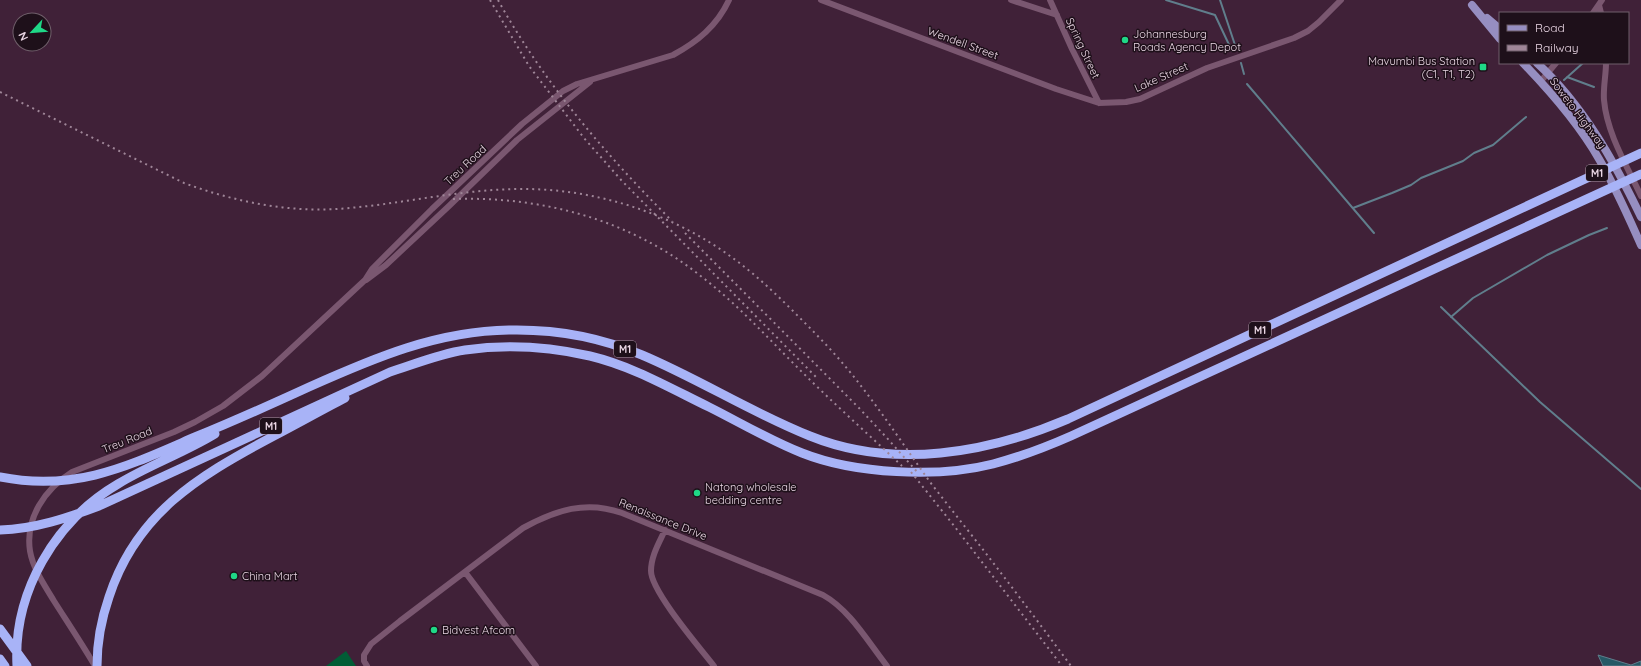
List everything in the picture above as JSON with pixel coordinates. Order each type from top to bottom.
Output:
[{"type":"highway","name":"M1","points":[[0,477],[30,482],[49,482],[72,480],[115,470],[385,354],[428,341],[467,333],[509,330],[548,331],[595,339],[640,354],[812,437],[849,448],[879,453],[915,455],[955,452],[991,445],[1021,437],[1068,419],[1638,155]]},
{"type":"highway","name":"M1","points":[[0,530],[27,528],[62,520],[100,506],[390,372],[434,357],[464,350],[487,347],[550,349],[591,356],[629,368],[802,453],[851,467],[898,471],[935,471],[976,467],[1026,454],[1071,436],[1641,174]]},
{"type":"highway","points":[[96,666],[98,641],[104,611],[113,584],[140,535],[172,500],[203,476],[390,372]]},
{"type":"highway","points":[[17,666],[18,638],[25,601],[39,568],[59,534],[81,511],[118,484],[203,441],[232,421]]},
{"type":"highway","points":[[0,629],[27,666]]},
{"type":"highway","points":[[0,659],[5,666]]},
{"type":"main road","points":[[1469,2],[1499,28]]},
{"type":"main road","points":[[1469,2],[1499,38]]},
{"type":"main road","name":"Soweto Highway","points":[[1524,64],[1541,81],[1573,121],[1596,155],[1641,244]]},
{"type":"main road","name":"Soweto Highway","points":[[1538,64],[1548,73],[1594,131],[1625,184],[1641,216]]},
{"type":"street","name":"Treu Road","points":[[364,280],[372,269],[427,214],[522,124],[563,91],[577,84],[592,81],[667,57],[683,50],[693,44],[710,28],[729,0]]},
{"type":"street","name":"Wendell Street","points":[[821,0],[1056,89],[1099,103]]},
{"type":"street","points":[[1011,0],[1057,15]]},
{"type":"street","name":"Spring Street","points":[[1050,0],[1099,103]]},
{"type":"street","name":"Lake Street","points":[[1099,103],[1126,102],[1140,99],[1196,72],[1302,34],[1319,22],[1341,0]]},
{"type":"street","points":[[1594,12],[1601,2]]},
{"type":"street","points":[[1541,81],[1555,64]]},
{"type":"street","points":[[1606,64],[1604,100],[1608,119],[1618,146],[1641,196]]},
{"type":"street","name":"Treu Road","points":[[96,666],[44,584],[35,567],[30,552],[30,531],[33,519],[42,500],[60,480],[72,472],[174,432],[223,406],[262,376],[364,280],[386,265],[478,180],[517,140],[592,81]]},
{"type":"street","name":"Renaissance Drive","points":[[367,666],[363,658],[365,652],[371,644],[524,528],[540,519],[575,508],[591,506],[608,508],[823,594],[833,600],[844,610],[886,666]]},
{"type":"street","points":[[665,530],[652,560],[651,573],[654,584],[663,599],[714,666]]},
{"type":"street","points":[[465,572],[536,666]]},
{"type":"green space","points":[[346,651],[356,666],[326,666]]},
{"type":"water","points":[[1598,655],[1631,665],[1641,661],[1641,666],[1603,666]]},
{"type":"waterway","points":[[1166,0],[1215,15],[1232,51]]},
{"type":"waterway","points":[[1220,0],[1236,48]]},
{"type":"waterway","points":[[1241,63],[1244,74]]},
{"type":"waterway","points":[[1564,80],[1582,64]]},
{"type":"waterway","points":[[1567,77],[1594,87]]},
{"type":"waterway","points":[[1247,84],[1374,233]]},
{"type":"waterway","points":[[1353,208],[1411,185],[1421,178],[1463,161],[1474,153],[1493,145],[1526,117]]},
{"type":"waterway","points":[[1451,317],[1473,298],[1547,255],[1607,228]]},
{"type":"waterway","points":[[1441,307],[1540,402],[1641,489]]},
{"type":"railway","points":[[490,0],[529,66],[584,138],[622,181],[817,378]]},
{"type":"railway","points":[[498,0],[535,60],[577,116],[623,170],[672,221]]},
{"type":"railway","points":[[0,92],[184,183],[221,195],[259,204],[297,209],[336,209],[480,191],[504,189],[555,190],[581,194],[634,207],[684,228],[708,241],[756,276],[796,314],[839,359],[878,409],[930,482],[1071,666]]},
{"type":"railway","points":[[453,199],[487,199],[553,207],[616,226],[646,240],[675,257],[715,287],[752,321],[824,394],[902,466]]},
{"type":"railway","points":[[685,233],[859,408],[919,474]]},
{"type":"railway","points":[[911,472],[1062,666]]},
{"type":"place","name":"Johannesburg Roads Agency Depot","points":[[1125,40]]},
{"type":"place","name":"Mavumbi Bus Station (C1, T1, T2)","points":[[1483,67]]},
{"type":"place","name":"Natong wholesale bedding centre","points":[[697,493]]},
{"type":"place","name":"China Mart","points":[[234,576]]},
{"type":"place","name":"Bidvest Afcom","points":[[434,630]]}]
